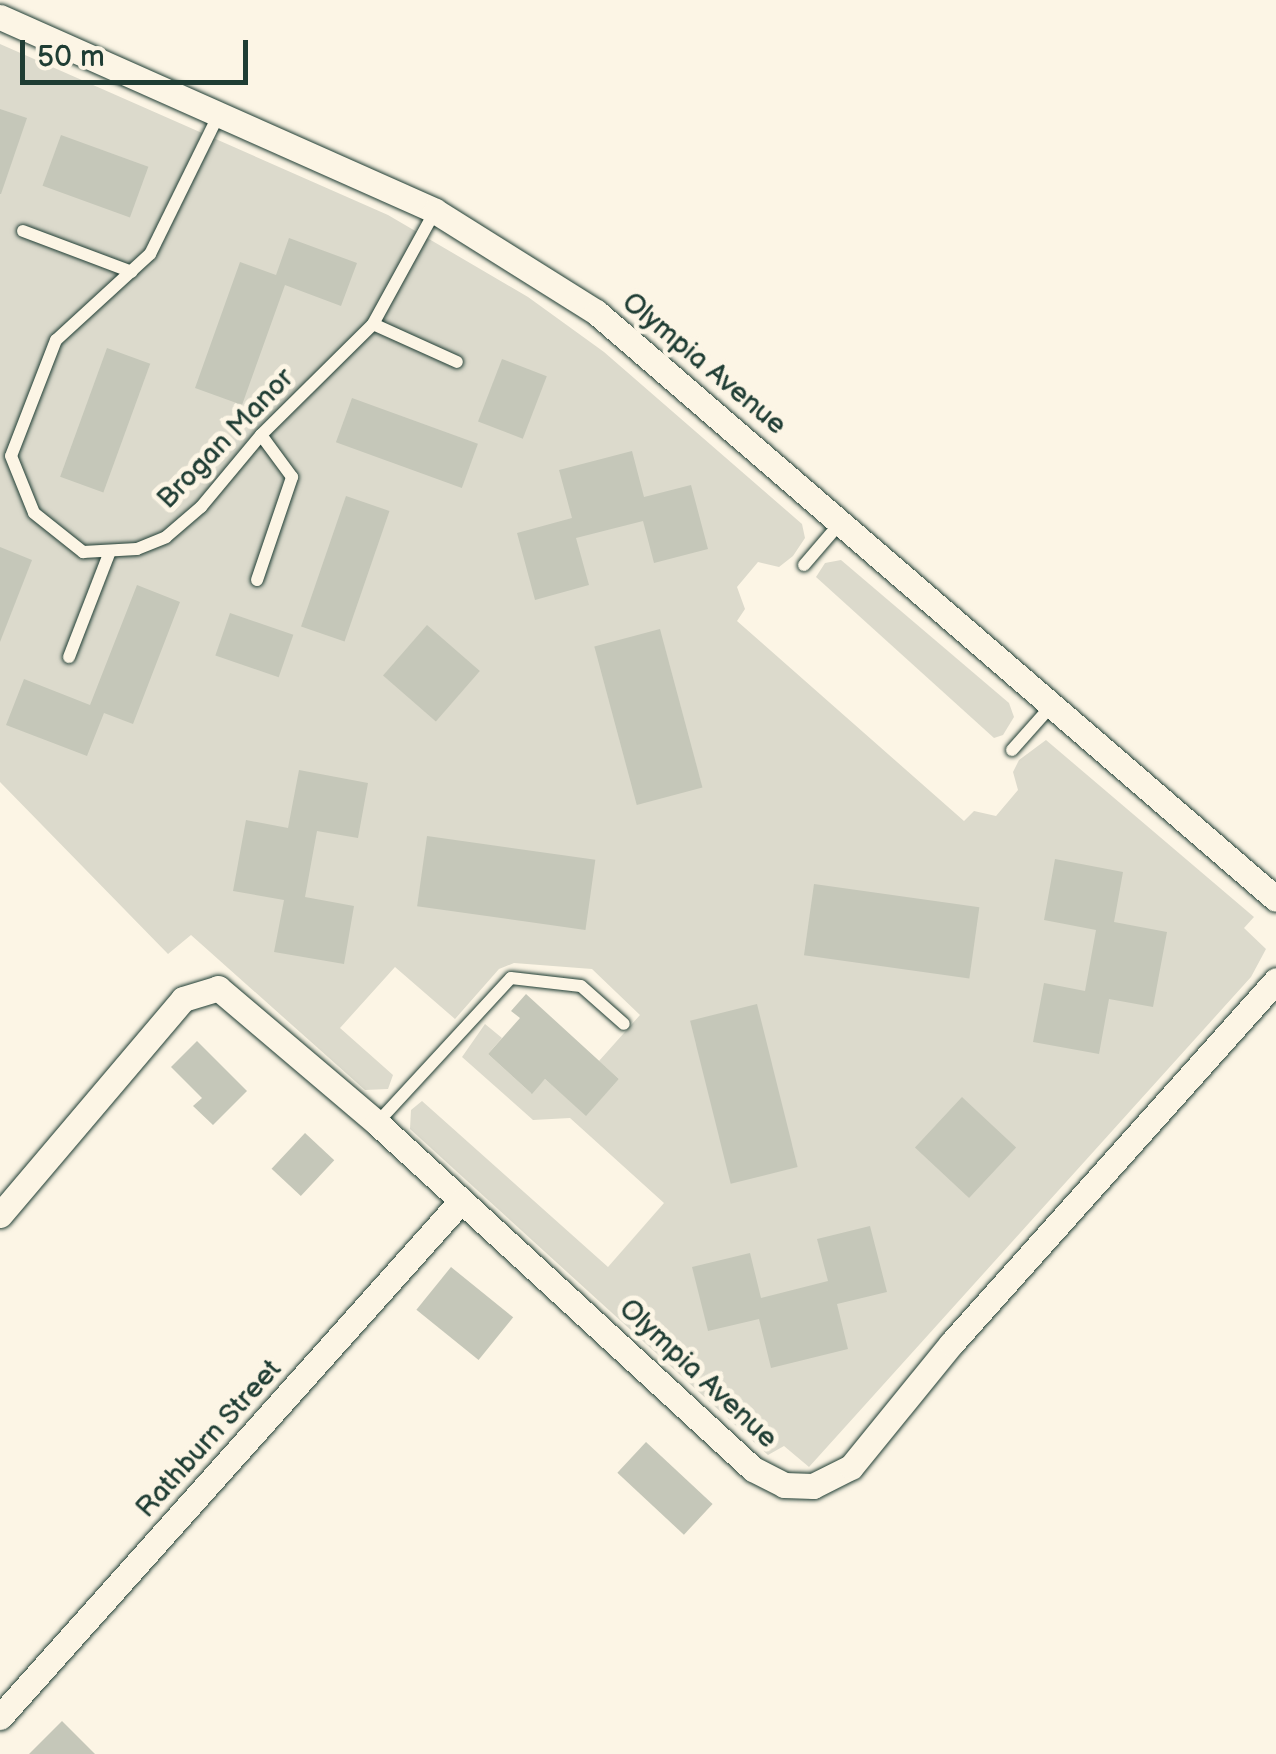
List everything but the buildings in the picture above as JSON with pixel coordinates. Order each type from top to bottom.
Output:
[{"type":"street","name":"Olympia Avenue","points":[[0,17],[435,211],[596,312],[1276,899]]},
{"type":"street","name":"Olympia Avenue","points":[[0,1214],[166,1018],[199,988],[227,991],[377,1123],[753,1470],[784,1485],[827,1482],[861,1456],[951,1344],[1276,980]]},
{"type":"street","name":"Rathburn Street","points":[[0,1717],[461,1201]]},
{"type":"lane","points":[[69,657],[109,554],[83,552],[34,512],[6,454],[56,340],[132,272],[167,226],[220,112]]},
{"type":"lane","name":"Brogan Manor","points":[[109,554],[166,536],[201,507],[261,435],[374,324],[435,211]]},
{"type":"lane","points":[[23,231],[132,272]]},
{"type":"lane","points":[[374,324],[457,362]]},
{"type":"lane","points":[[257,580],[292,476],[261,435]]},
{"type":"lane","points":[[804,566],[842,522]]},
{"type":"lane","points":[[1012,750],[1051,706]]},
{"type":"lane","points":[[377,1123],[511,978],[582,986],[624,1024]]},
{"type":"shaded area","points":[[0,44],[388,215],[528,297],[604,352],[802,524],[805,538],[793,556],[779,567],[758,562],[737,587],[745,609],[737,621],[964,821],[974,811],[996,816],[1018,790],[1013,772],[1019,760],[1046,740],[1254,917],[1244,928],[1266,949],[1251,977],[809,1467],[784,1446],[768,1455],[410,1129],[411,1110],[422,1101],[608,1267],[664,1203],[570,1118],[533,1120],[462,1057],[485,1024],[502,1038],[488,1054],[531,1093],[545,1079],[586,1115],[619,1079],[599,1061],[640,1015],[592,969],[514,963],[499,969],[455,1019],[395,967],[340,1028],[393,1075],[388,1089],[365,1090],[191,935],[168,954],[0,782]]},
{"type":"shaded area","points":[[841,560],[1009,703],[1014,717],[1003,735],[994,738],[816,577],[825,563]]}]
